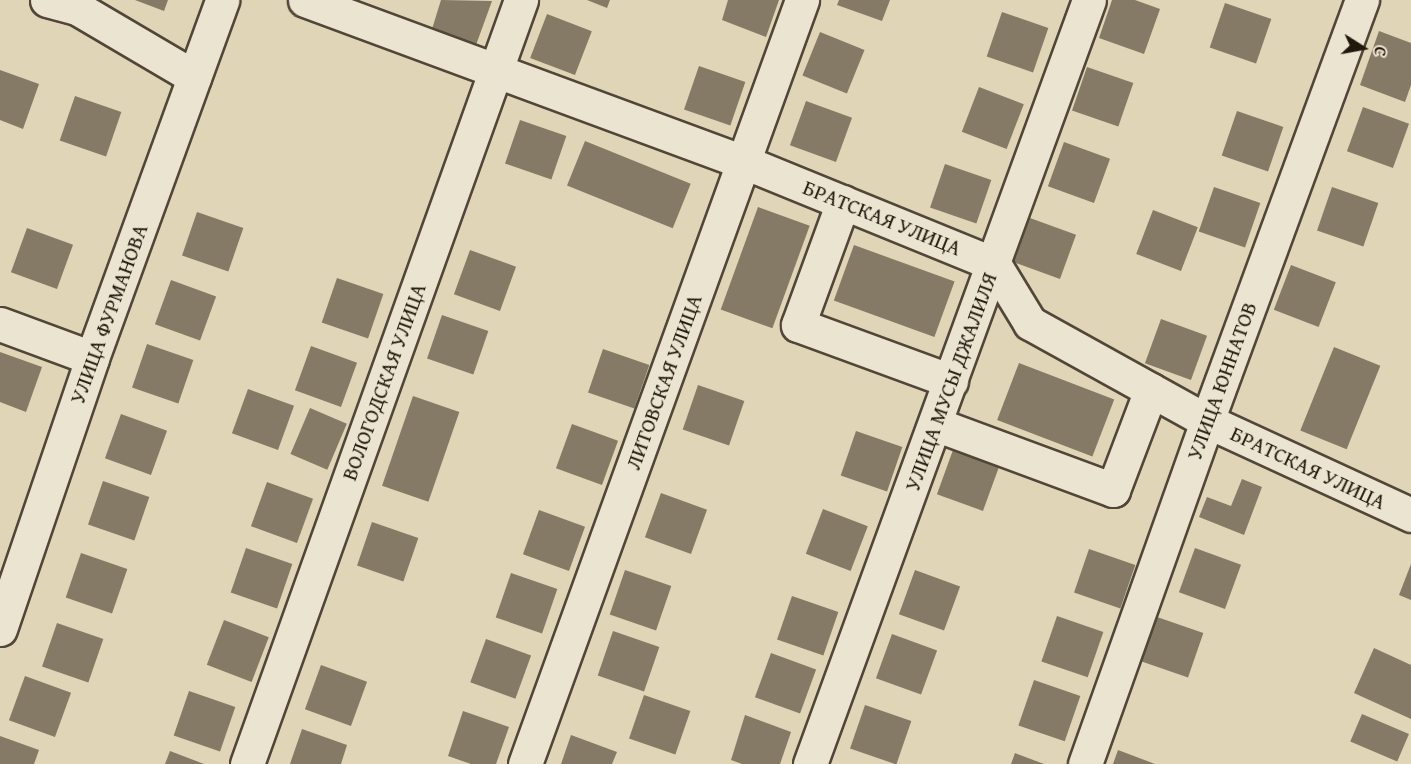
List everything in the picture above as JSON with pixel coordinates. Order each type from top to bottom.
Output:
[{"type":"street","points":[[47,0],[77,8],[194,77]]},
{"type":"street","name":"УЛИЦА ФУРМАНОВА","points":[[3,613],[92,358],[222,0]]},
{"type":"street","name":"БРАТСКАЯ УЛИЦА","points":[[306,0],[744,162],[994,264],[1030,323],[1207,421],[1411,515]]},
{"type":"street","name":"ВОЛОГОДСКАЯ УЛИЦА","points":[[247,764],[521,0]]},
{"type":"street","name":"ЛИТОВСКАЯ УЛИЦА","points":[[525,764],[802,0]]},
{"type":"street","name":"УЛИЦА МУСЫ ДЖАЛИЛЯ","points":[[810,764],[1089,0]]},
{"type":"street","name":"УЛИЦА ЮННАТОВ","points":[[1085,764],[1207,421],[1362,0]]},
{"type":"street","points":[[843,202],[798,325],[951,381]]},
{"type":"street","points":[[0,324],[92,358]]},
{"type":"street","points":[[935,424],[1113,490],[1151,390]]},
{"type":"building","points":[[135,0],[168,0],[164,11]]},
{"type":"building","points":[[441,0],[492,1],[476,45],[432,29]]},
{"type":"building","points":[[587,0],[610,0],[607,8]]},
{"type":"building","points":[[728,0],[779,0],[766,37],[722,20]]},
{"type":"building","points":[[839,0],[890,0],[882,21],[837,5]]},
{"type":"building","points":[[1112,0],[1135,0],[1160,9],[1144,54],[1099,38]]},
{"type":"building","points":[[1225,3],[1271,19],[1256,63],[1210,47]]},
{"type":"building","points":[[1002,12],[1048,28],[1033,72],[987,56]]},
{"type":"building","points":[[547,14],[592,31],[575,75],[530,58]]},
{"type":"building","points":[[1379,31],[1411,43],[1411,85],[1405,102],[1360,85]]},
{"type":"building","points":[[820,32],[865,50],[847,94],[802,76]]},
{"type":"building","points":[[699,66],[745,82],[730,125],[684,109]]},
{"type":"building","points":[[1087,67],[1133,83],[1118,126],[1072,110]]},
{"type":"building","points":[[0,70],[39,84],[23,129],[0,120]]},
{"type":"building","points":[[979,87],[1024,104],[1007,149],[962,132]]},
{"type":"building","points":[[75,96],[121,112],[106,156],[60,140]]},
{"type":"building","points":[[806,101],[852,118],[836,162],[790,145]]},
{"type":"building","points":[[1363,107],[1409,124],[1393,168],[1347,151]]},
{"type":"building","points":[[1237,111],[1283,127],[1268,171],[1222,155]]},
{"type":"building","points":[[520,120],[566,136],[551,179],[505,163]]},
{"type":"building","points":[[585,141],[691,184],[673,228],[567,186]]},
{"type":"building","points":[[1064,142],[1110,159],[1094,203],[1048,186]]},
{"type":"building","points":[[945,164],[991,180],[976,223],[930,207]]},
{"type":"building","points":[[1214,187],[1260,203],[1245,247],[1199,231]]},
{"type":"building","points":[[1332,187],[1378,203],[1363,246],[1317,230]]},
{"type":"building","points":[[758,207],[810,226],[772,328],[721,309]]},
{"type":"building","points":[[1153,210],[1198,227],[1181,271],[1136,254]]},
{"type":"building","points":[[197,212],[243,228],[228,271],[182,255]]},
{"type":"building","points":[[1030,218],[1076,235],[1060,279],[1014,262]]},
{"type":"building","points":[[27,228],[73,245],[57,289],[11,272]]},
{"type":"building","points":[[854,245],[955,282],[934,337],[834,300]]},
{"type":"building","points":[[470,250],[516,267],[500,311],[454,294]]},
{"type":"building","points":[[1291,265],[1336,282],[1319,327],[1274,310]]},
{"type":"building","points":[[337,278],[383,294],[368,338],[322,322]]},
{"type":"building","points":[[171,280],[216,296],[200,341],[155,324]]},
{"type":"building","points":[[442,315],[488,331],[473,374],[427,358]]},
{"type":"building","points":[[1161,319],[1207,336],[1191,380],[1145,363]]},
{"type":"building","points":[[147,344],[193,360],[178,403],[132,387]]},
{"type":"building","points":[[311,346],[357,363],[341,407],[295,390]]},
{"type":"building","points":[[1334,347],[1380,366],[1347,449],[1300,430]]},
{"type":"building","points":[[603,349],[649,365],[634,408],[588,392]]},
{"type":"building","points":[[0,352],[42,367],[26,412],[0,402]]},
{"type":"building","points":[[1019,363],[1114,400],[1092,457],[997,420]]},
{"type":"building","points":[[698,385],[744,401],[729,445],[683,429]]},
{"type":"building","points":[[248,389],[294,406],[278,450],[232,433]]},
{"type":"building","points":[[413,396],[459,412],[428,502],[382,486]]},
{"type":"building","points":[[310,408],[347,424],[327,470],[290,454]]},
{"type":"building","points":[[121,414],[167,431],[151,475],[105,458]]},
{"type":"building","points":[[572,424],[618,441],[602,485],[556,468]]},
{"type":"building","points":[[856,431],[902,447],[887,491],[841,475]]},
{"type":"building","points":[[953,450],[999,467],[983,511],[937,494]]},
{"type":"building","points":[[1242,479],[1262,487],[1244,535],[1199,517],[1207,497],[1231,506]]},
{"type":"building","points":[[103,481],[149,497],[134,540],[88,524]]},
{"type":"building","points":[[267,482],[313,499],[297,543],[251,526]]},
{"type":"building","points":[[661,493],[707,510],[691,554],[645,537]]},
{"type":"building","points":[[823,509],[868,526],[851,571],[806,554]]},
{"type":"building","points":[[539,510],[585,527],[569,571],[523,554]]},
{"type":"building","points":[[372,522],[418,538],[403,581],[357,565]]},
{"type":"building","points":[[246,548],[292,564],[277,608],[231,592]]},
{"type":"building","points":[[1195,548],[1241,565],[1225,609],[1179,592]]},
{"type":"building","points":[[1089,549],[1135,565],[1120,608],[1074,592]]},
{"type":"building","points":[[81,553],[127,569],[112,613],[66,597]]},
{"type":"building","points":[[1411,564],[1411,600],[1399,595]]},
{"type":"building","points":[[625,570],[671,586],[656,630],[610,614]]},
{"type":"building","points":[[915,570],[960,586],[944,631],[899,614]]},
{"type":"building","points":[[511,573],[557,589],[542,633],[496,617]]},
{"type":"building","points":[[792,596],[838,612],[823,655],[777,639]]},
{"type":"building","points":[[1057,616],[1103,632],[1088,677],[1041,661]]},
{"type":"building","points":[[1157,617],[1203,633],[1188,677],[1142,661]]},
{"type":"building","points":[[224,620],[269,637],[252,682],[207,665]]},
{"type":"building","points":[[57,623],[103,639],[88,682],[42,666]]},
{"type":"building","points":[[613,631],[659,647],[644,691],[598,675]]},
{"type":"building","points":[[892,634],[937,650],[921,695],[876,678]]},
{"type":"building","points":[[486,639],[531,655],[515,699],[470,682]]},
{"type":"building","points":[[1374,648],[1411,665],[1411,719],[1354,693]]},
{"type":"building","points":[[771,653],[816,669],[800,714],[755,697]]},
{"type":"building","points":[[321,665],[367,682],[351,726],[305,709]]},
{"type":"building","points":[[25,676],[71,693],[55,737],[9,720]]},
{"type":"building","points":[[1034,680],[1080,696],[1065,741],[1018,725]]},
{"type":"building","points":[[189,691],[235,707],[220,751],[174,735]]},
{"type":"building","points":[[644,695],[690,711],[675,754],[629,738]]},
{"type":"building","points":[[865,705],[911,721],[897,764],[850,748]]},
{"type":"building","points":[[463,711],[509,727],[496,764],[471,764],[448,756]]},
{"type":"building","points":[[1362,714],[1409,734],[1397,762],[1350,742]]},
{"type":"building","points":[[745,715],[791,732],[780,764],[742,764],[731,760]]},
{"type":"building","points":[[302,729],[347,745],[341,764],[290,764]]},
{"type":"building","points":[[571,735],[617,752],[612,764],[561,764]]},
{"type":"building","points":[[0,736],[39,750],[34,764],[0,764]]},
{"type":"building","points":[[1118,750],[1155,764],[1113,764]]},
{"type":"building","points":[[170,751],[204,764],[165,764]]},
{"type":"building","points":[[1015,753],[1044,764],[1011,764]]}]
